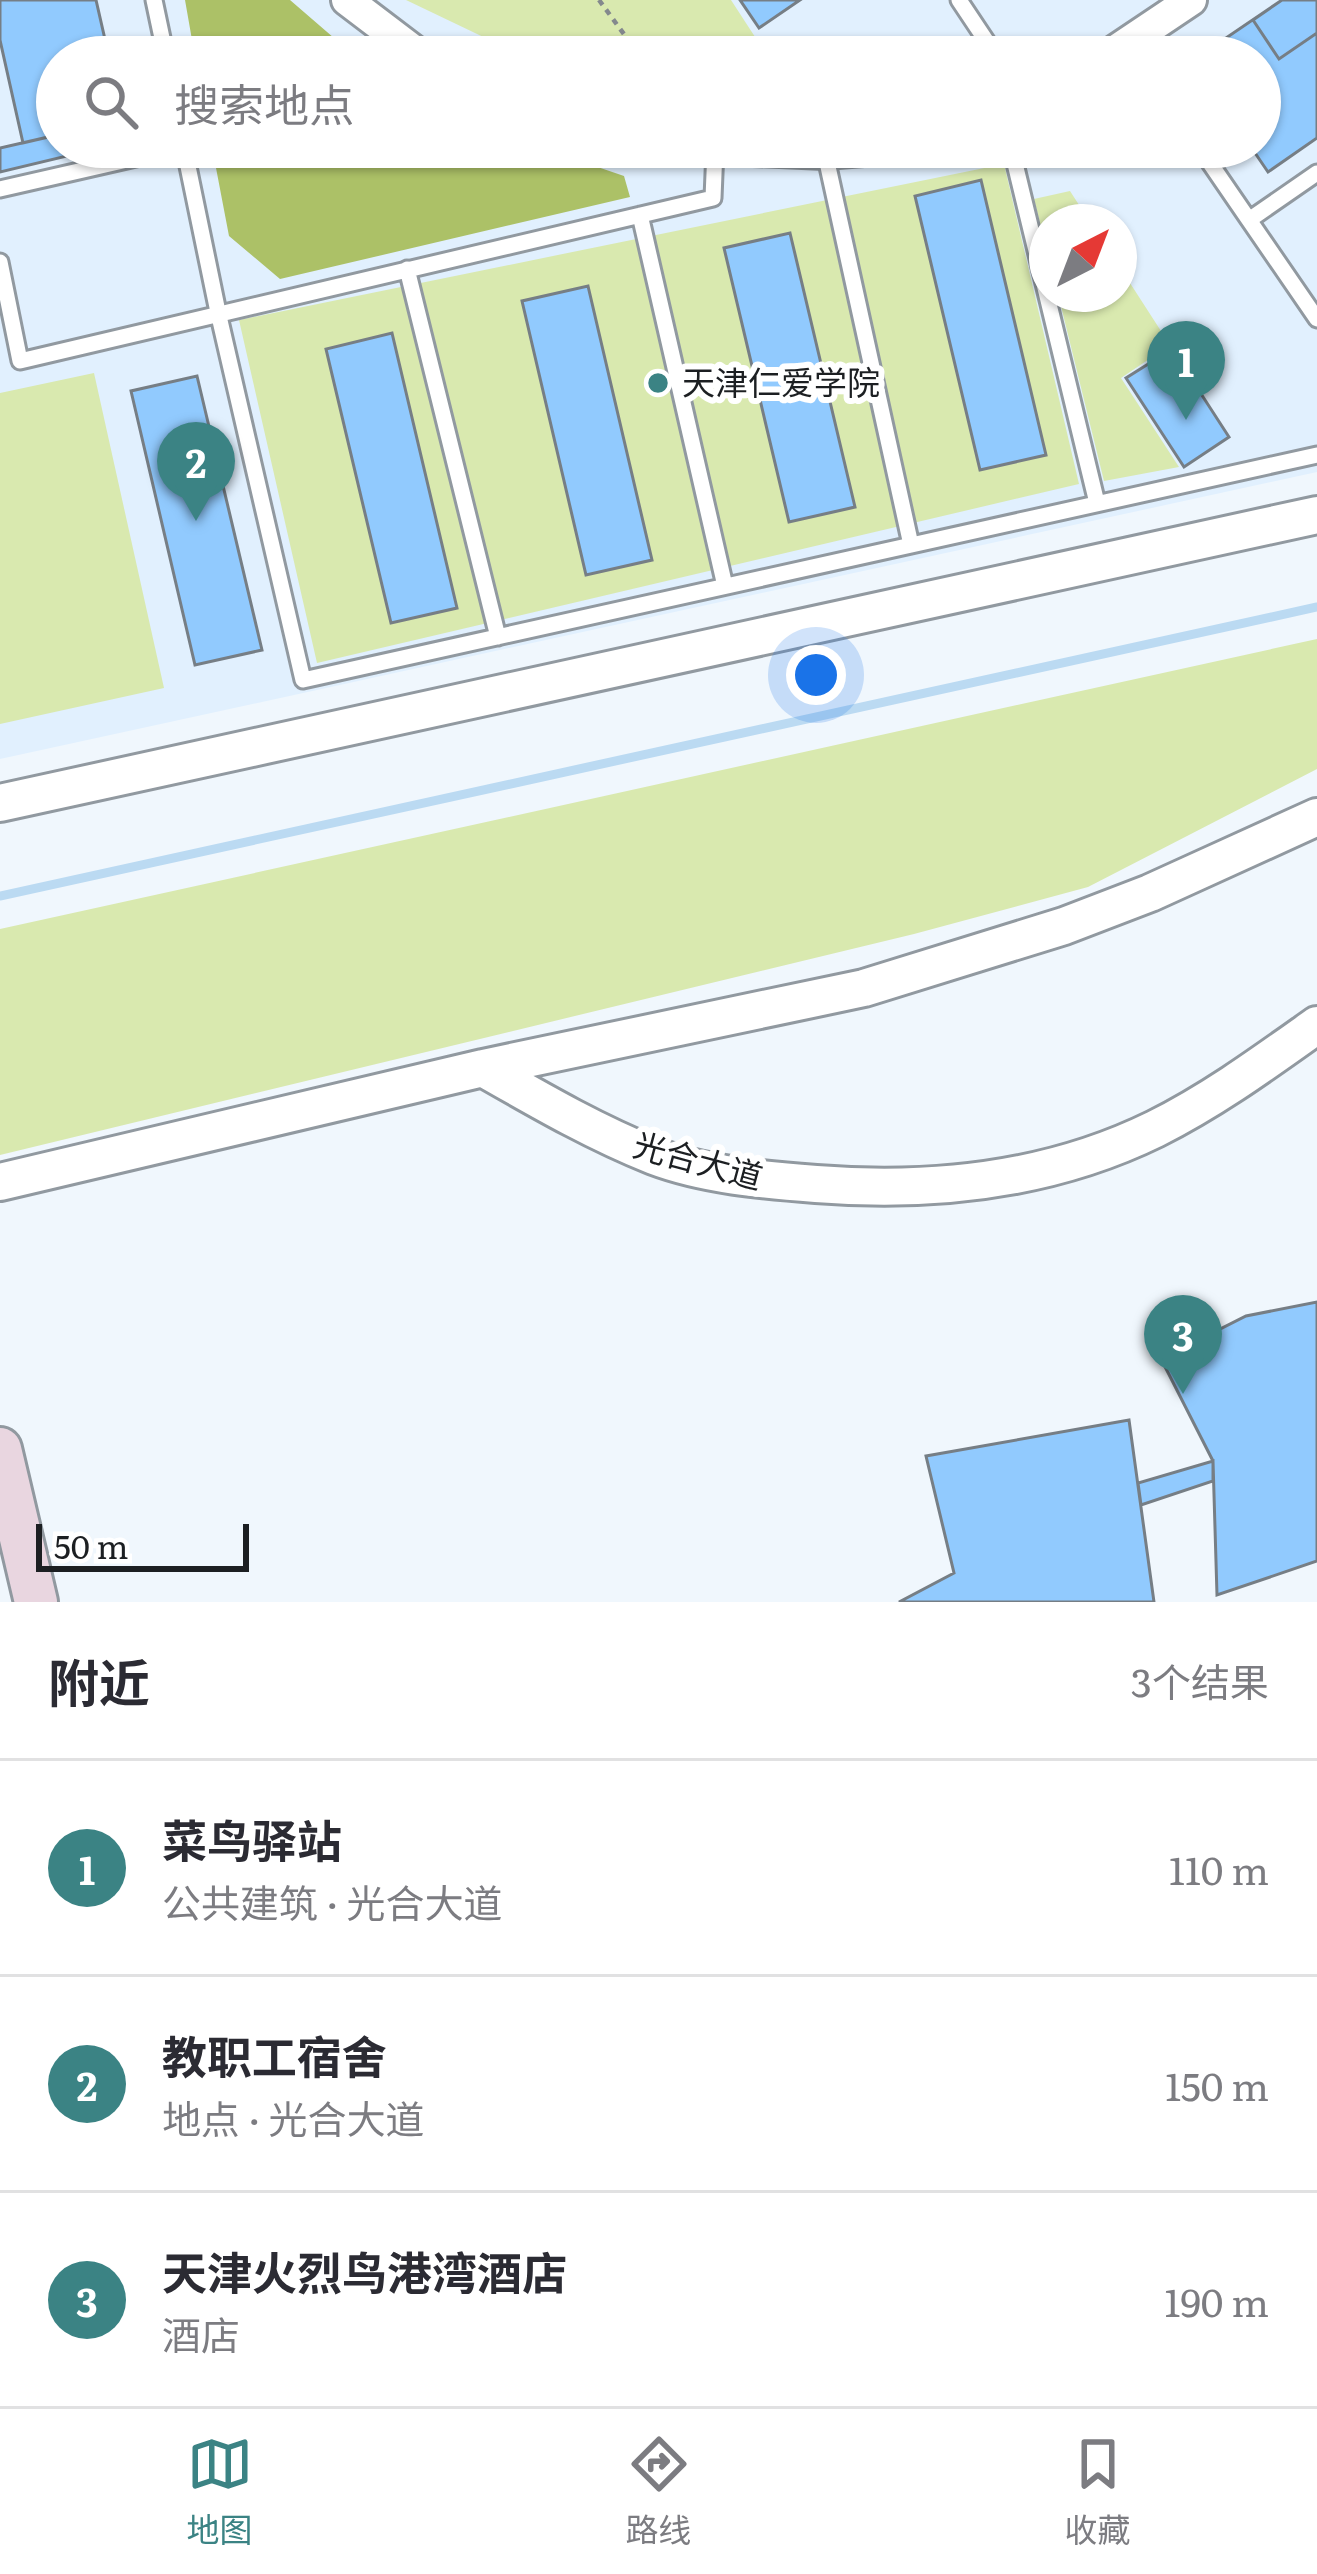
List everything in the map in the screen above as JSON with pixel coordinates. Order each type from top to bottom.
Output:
[{"type":"main road","points":[[0,1449],[36,1602]]},
{"type":"street","points":[[347,0],[394,36]]},
{"type":"street","points":[[1144,36],[1191,0]]},
{"type":"street","points":[[0,803],[1317,515]]},
{"type":"street","points":[[0,1182],[483,1068],[864,988],[1064,926],[1150,893],[1317,817]]},
{"type":"street","name":"光合大道","points":[[483,1068],[574,1120],[658,1158],[758,1180],[864,1188],[957,1186],[1026,1173],[1154,1130],[1246,1076],[1317,1025]]},
{"type":"lane","points":[[154,0],[162,36]]},
{"type":"lane","points":[[958,0],[983,36]]},
{"type":"lane","points":[[0,189],[92,168]]},
{"type":"lane","points":[[188,168],[303,680],[1317,454]]},
{"type":"lane","points":[[0,262],[20,361],[713,198],[705,168]]},
{"type":"lane","points":[[828,168],[911,545]]},
{"type":"lane","points":[[1016,168],[1097,503]]},
{"type":"lane","points":[[1213,168],[1317,319]]},
{"type":"lane","points":[[1249,220],[1317,173]]},
{"type":"lane","points":[[640,215],[725,586]]},
{"type":"lane","points":[[407,269],[498,637]]},
{"type":"path","points":[[599,0],[625,36]]},
{"type":"shaded area","name":"天津仁爱学院","points":[[0,0],[1317,0],[1317,472],[0,759]]},
{"type":"green space","points":[[185,0],[290,0],[332,36],[191,36]]},
{"type":"green space","points":[[406,0],[731,0],[754,36],[481,36]]},
{"type":"green space","points":[[216,168],[601,168],[624,176],[630,197],[280,279],[229,236]]},
{"type":"green space","points":[[984,168],[1005,168],[1029,271],[1029,312],[1039,312],[1079,484],[317,663],[239,320]]},
{"type":"green space","points":[[1070,191],[1078,204],[1035,204],[1034,199]]},
{"type":"green space","points":[[1137,294],[1170,345],[1121,378],[1179,467],[1104,481],[1062,312],[1137,312]]},
{"type":"green space","points":[[94,373],[164,688],[0,724],[0,393]]},
{"type":"green space","points":[[1317,639],[1317,769],[1088,887],[914,934],[0,1155],[0,929]]},
{"type":"building","points":[[0,0],[96,0],[104,36],[36,36],[36,140],[23,143],[0,40]]},
{"type":"building","points":[[740,0],[800,0],[759,28]]},
{"type":"building","points":[[1282,0],[1317,0],[1317,138],[1281,163],[1281,36],[1229,36]]},
{"type":"building","points":[[1282,0],[1317,0],[1317,33],[1281,58],[1281,36],[1264,36],[1253,20]]},
{"type":"building","points":[[36,140],[36,163],[0,172],[0,148]]},
{"type":"building","points":[[981,180],[1046,455],[980,470],[915,196]]},
{"type":"building","points":[[790,233],[855,507],[789,522],[724,248]]},
{"type":"building","points":[[588,286],[652,560],[586,575],[522,301]]},
{"type":"building","points":[[392,333],[457,608],[391,623],[326,349]]},
{"type":"building","points":[[1172,349],[1229,437],[1184,467],[1126,378]]},
{"type":"building","points":[[197,376],[262,650],[195,665],[131,391]]},
{"type":"building","points":[[1317,1302],[1317,1561],[1217,1595],[1213,1461],[1161,1359],[1246,1316]]},
{"type":"building","points":[[1129,1420],[1154,1602],[899,1602],[954,1573],[926,1456]]},
{"type":"building","points":[[1213,1461],[1213,1481],[1141,1505],[1138,1483]]},
{"type":"waterway","points":[[0,896],[1317,607]]},
{"type":"place","name":"天津仁爱学院","points":[[658,383]]},
{"type":"place","name":"菜鸟驿站","points":[[1186,420]]},
{"type":"place","name":"教职工宿舍","points":[[196,521]]},
{"type":"place","name":"天津火烈鸟港湾酒店","points":[[1183,1394]]}]
